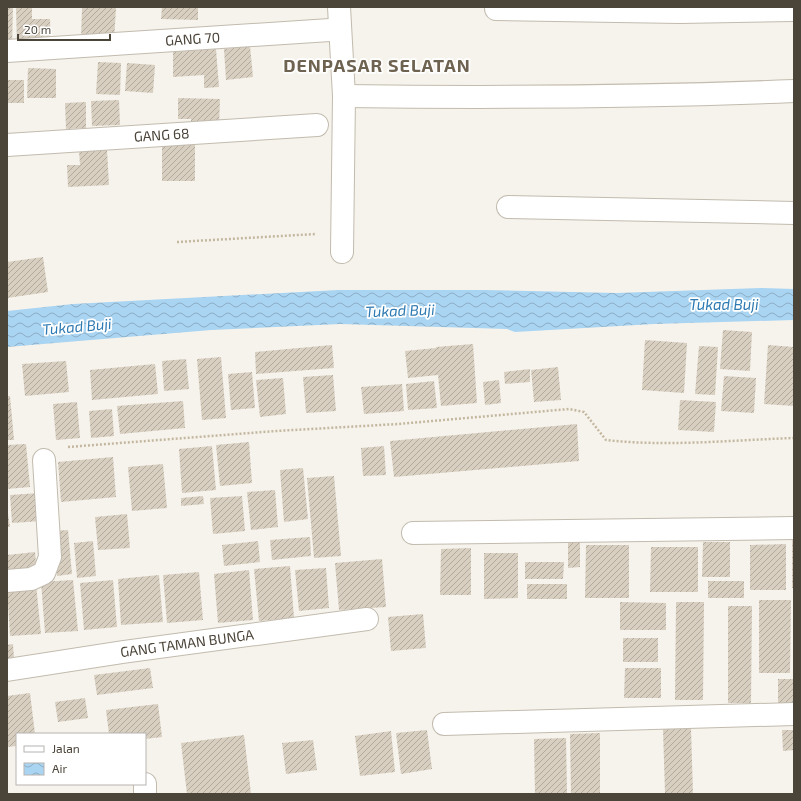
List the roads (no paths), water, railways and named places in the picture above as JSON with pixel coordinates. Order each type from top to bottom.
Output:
[{"type":"street","points":[[339,7],[344,96],[342,242]]},
{"type":"street","points":[[496,9],[680,12],[794,10]]},
{"type":"street","name":"GANG 70","points":[[7,51],[330,30]]},
{"type":"street","points":[[344,96],[671,96],[794,91]]},
{"type":"street","name":"GANG 68","points":[[7,145],[317,125]]},
{"type":"street","points":[[508,207],[794,213]]},
{"type":"street","points":[[7,581],[31,579],[44,573],[50,557],[44,460]]},
{"type":"street","points":[[413,533],[794,528]]},
{"type":"street","name":"GANG TAMAN BUNGA","points":[[7,670],[122,652],[367,618]]},
{"type":"street","points":[[444,724],[794,714]]},
{"type":"water","name":"Tukad Buji","points":[[761,288],[794,289],[794,320],[654,324],[515,332],[507,329],[340,324],[211,330],[7,347],[7,311],[73,304],[338,290],[483,290],[616,293]]},
{"type":"district","name":"DENPASAR SELATAN","points":[[377,66]]}]
